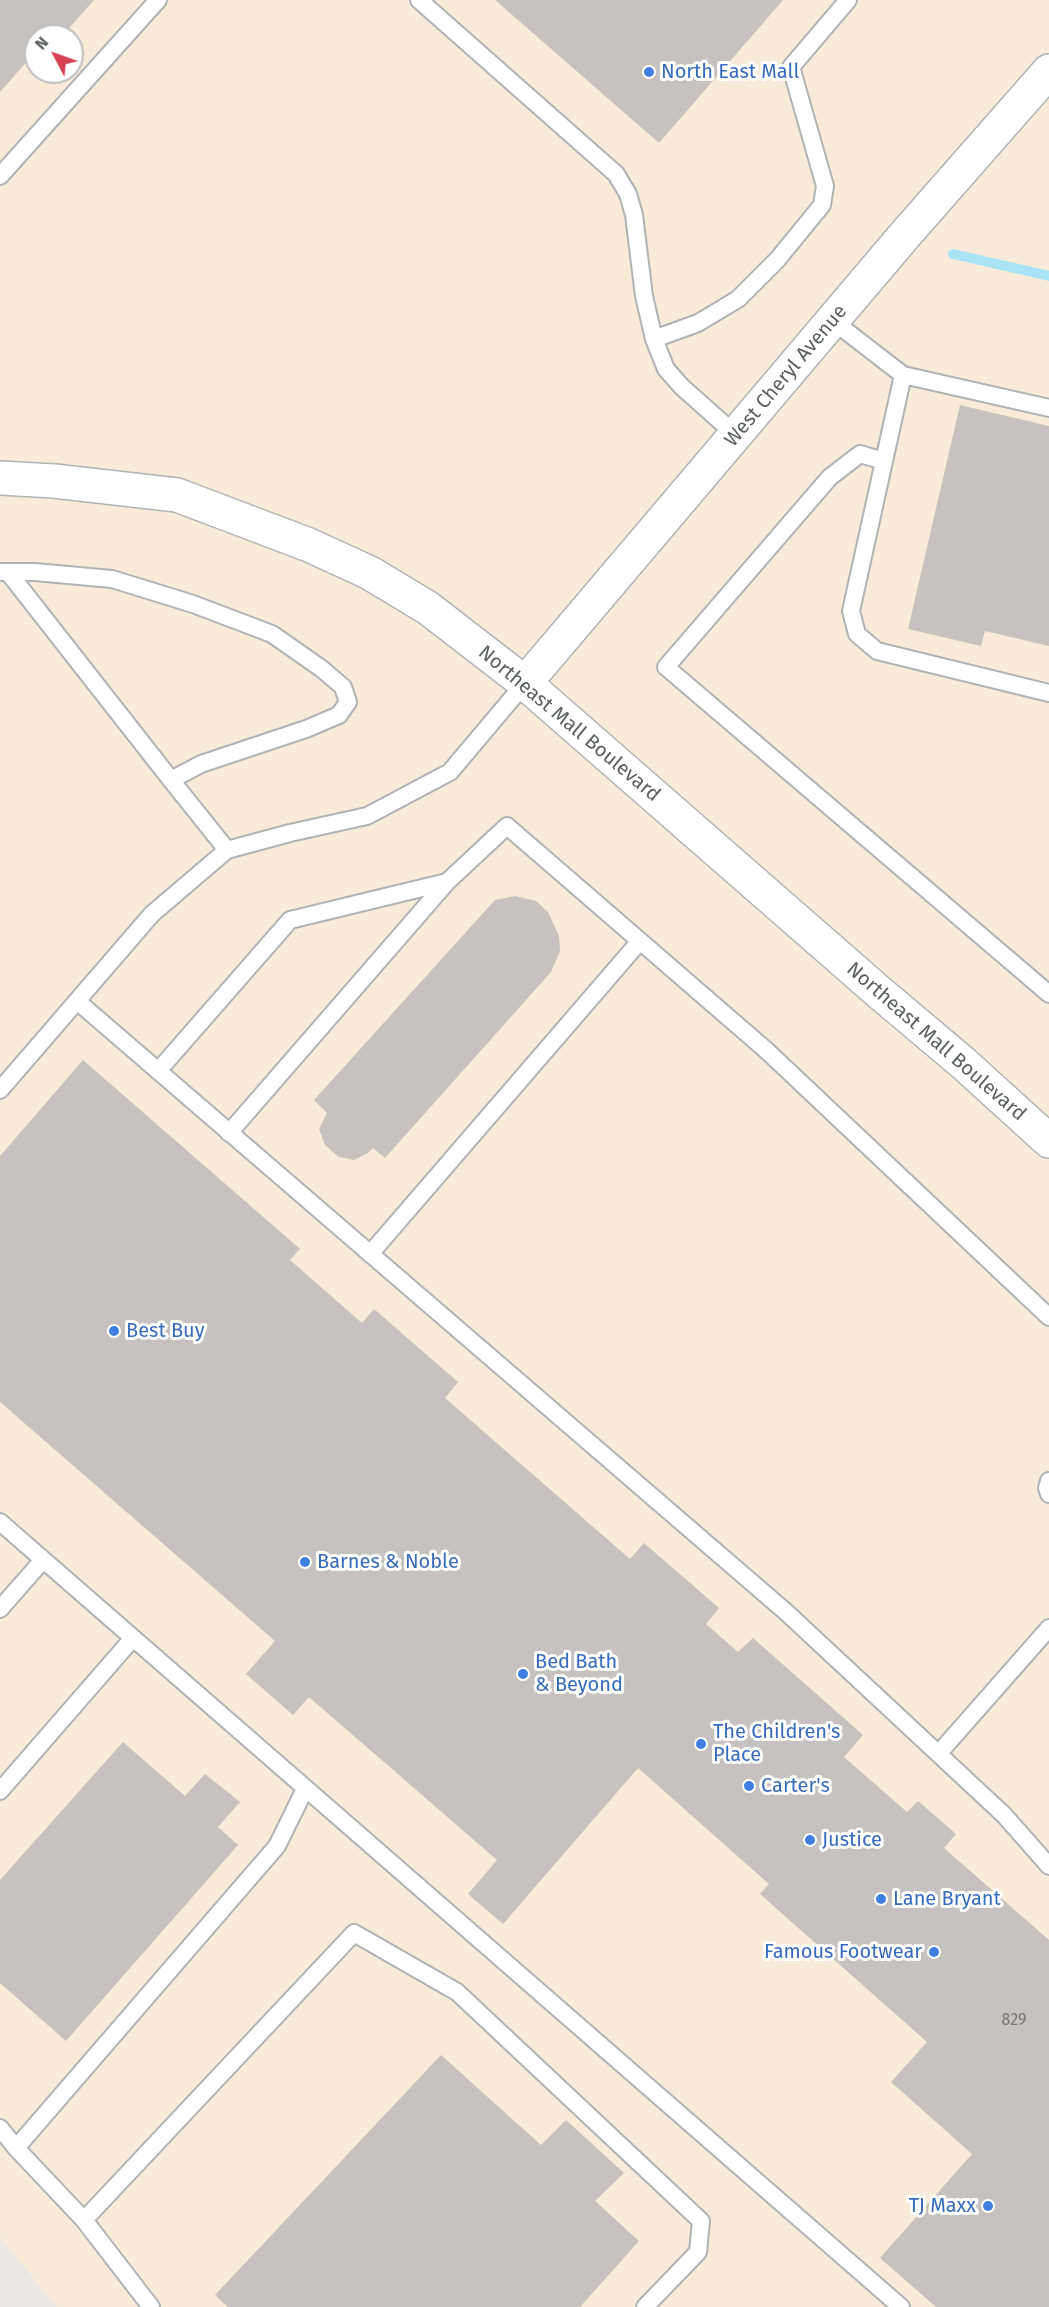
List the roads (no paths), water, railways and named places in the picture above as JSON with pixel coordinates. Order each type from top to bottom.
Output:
[{"type":"street","name":"West Cheryl Avenue","points":[[525,683],[737,436],[904,236],[1049,71]]},
{"type":"street","name":"Northeast Mall Boulevard","points":[[0,478],[54,481],[177,495],[309,545],[370,573],[428,608],[525,683],[962,1062],[1049,1141]]},
{"type":"lane","points":[[0,177],[158,0]]},
{"type":"lane","points":[[419,0],[616,174],[628,194],[634,215],[641,276],[654,339],[666,369],[682,387],[737,436]]},
{"type":"lane","points":[[654,339],[698,323],[738,299],[777,260],[822,205],[825,186],[791,67],[848,0]]},
{"type":"lane","points":[[833,321],[903,375],[1049,408]]},
{"type":"lane","points":[[903,375],[851,611],[857,634],[877,651],[1049,693]]},
{"type":"lane","points":[[884,461],[860,454],[830,477],[666,667],[1049,994]]},
{"type":"lane","points":[[4,572],[227,850]]},
{"type":"lane","points":[[4,572],[112,579],[193,603],[272,634],[322,669],[343,687],[348,702],[339,715],[306,729],[201,764],[171,780]]},
{"type":"lane","points":[[0,1090],[152,914],[227,850],[367,816],[450,772],[525,683]]},
{"type":"lane","points":[[229,1133],[447,882],[507,826],[766,1050],[1049,1317]]},
{"type":"lane","points":[[158,1071],[290,920],[447,882]]},
{"type":"lane","points":[[370,1254],[640,941]]},
{"type":"lane","points":[[77,1001],[728,1561],[1005,1815],[1049,1866]]},
{"type":"lane","points":[[1049,1481],[1047,1488],[1049,1494]]},
{"type":"lane","points":[[0,1522],[901,2307]]},
{"type":"lane","points":[[0,1609],[43,1560]]},
{"type":"lane","points":[[939,1753],[1049,1628]]},
{"type":"lane","points":[[0,1791],[133,1638]]},
{"type":"lane","points":[[16,2148],[276,1846],[305,1789]]},
{"type":"lane","points":[[84,2220],[354,1933],[457,1992],[701,2221],[698,2252],[645,2307]]},
{"type":"lane","points":[[0,2128],[84,2220],[151,2307]]},
{"type":"waterway","points":[[953,254],[1049,276]]},
{"type":"place","name":"North East Mall","points":[[649,72]]},
{"type":"place","name":"Best Buy","points":[[114,1331]]},
{"type":"place","name":"Barnes & Noble","points":[[305,1562]]},
{"type":"place","name":"Bed Bath & Beyond","points":[[523,1674]]},
{"type":"place","name":"The Children's Place","points":[[701,1744]]},
{"type":"place","name":"Carter's","points":[[749,1786]]},
{"type":"place","name":"Justice","points":[[810,1840]]},
{"type":"place","name":"Lane Bryant","points":[[881,1899]]},
{"type":"place","name":"Famous Footwear","points":[[934,1952]]},
{"type":"place","name":"TJ Maxx","points":[[988,2206]]}]
